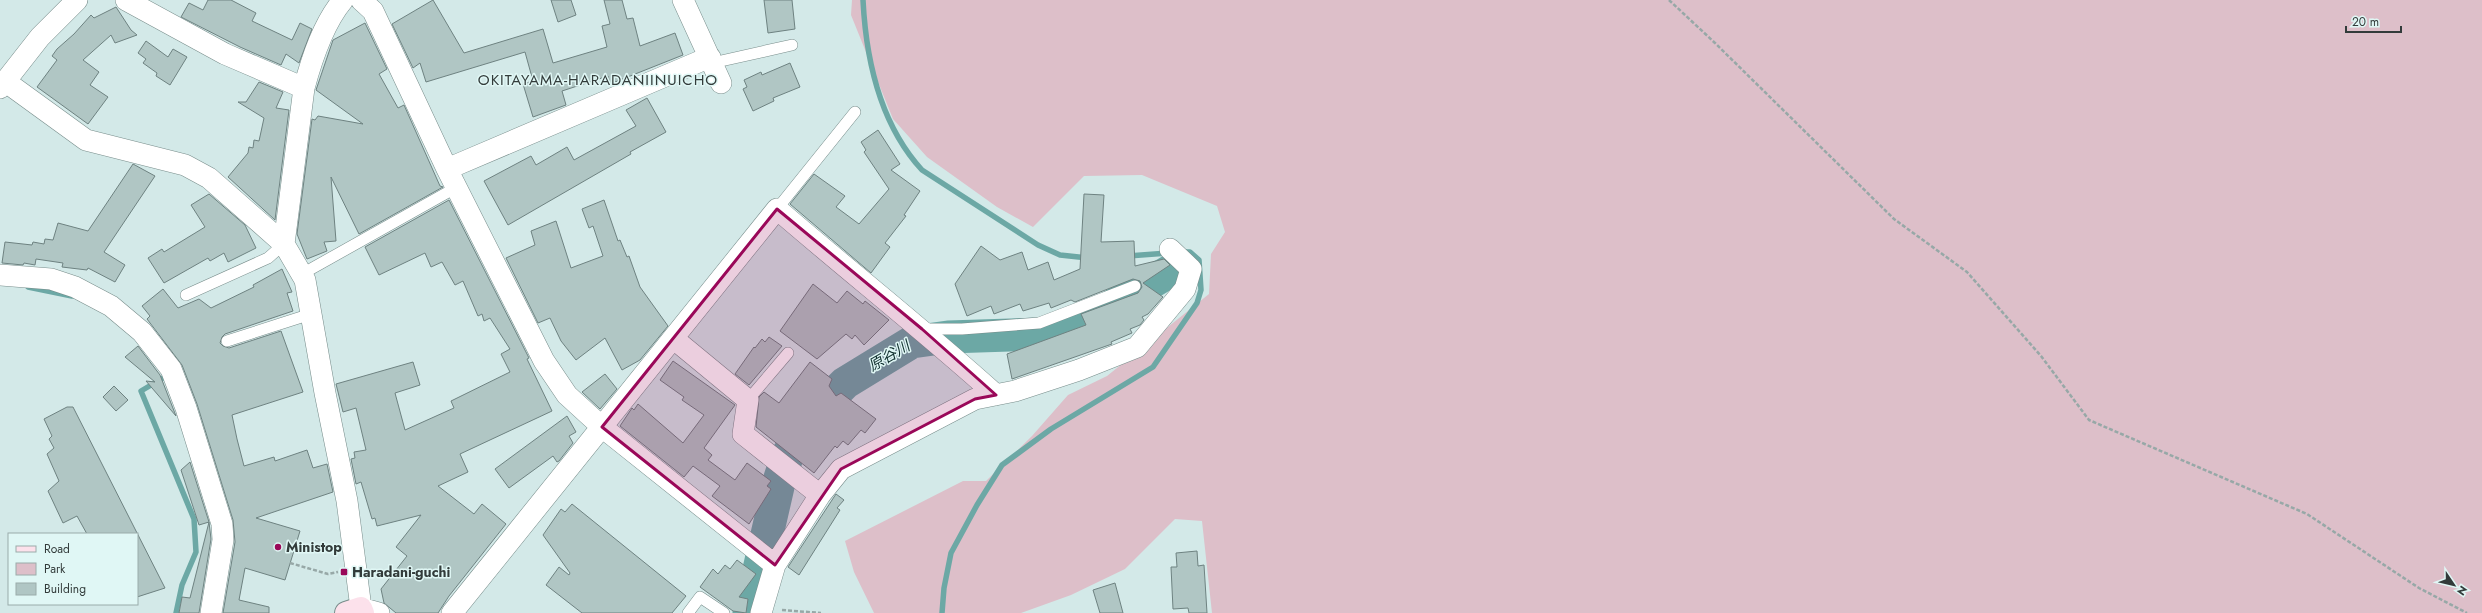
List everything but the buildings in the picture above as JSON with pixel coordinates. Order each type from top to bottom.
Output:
[{"type":"street","points":[[77,0],[40,37],[3,85],[86,140],[185,165],[209,178],[284,244],[305,280],[347,501],[362,612]]},
{"type":"street","points":[[126,0],[225,54],[304,88]]},
{"type":"street","points":[[361,0],[373,11],[452,178],[544,361],[567,395],[602,427],[775,565]]},
{"type":"street","points":[[683,0],[721,82]]},
{"type":"street","points":[[284,244],[304,88],[309,69],[334,4]]},
{"type":"street","points":[[452,178],[711,60]]},
{"type":"street","points":[[452,613],[674,339],[777,209],[870,289],[922,329],[996,395]]},
{"type":"street","points":[[762,610],[775,565],[820,495],[840,469],[974,399],[1015,392],[1079,370],[1137,346],[1186,289],[1191,269],[1170,249]]},
{"type":"street","points":[[0,275],[51,279],[76,287],[111,306],[142,332],[171,369],[186,408],[222,524],[223,540],[211,613]]},
{"type":"street","points":[[674,339],[748,400],[743,434],[820,495]]},
{"type":"lane","points":[[711,60],[792,45]]},
{"type":"lane","points":[[777,209],[855,112]]},
{"type":"lane","points":[[302,274],[452,178]]},
{"type":"lane","points":[[186,295],[268,258],[284,244]]},
{"type":"lane","points":[[922,329],[962,329],[1038,323],[1135,286]]},
{"type":"lane","points":[[227,341],[311,314]]},
{"type":"lane","points":[[748,400],[788,353]]},
{"type":"lane","points":[[688,613],[700,597],[724,613]]},
{"type":"path","points":[[1669,0],[1716,43],[1894,219],[1967,272],[2041,356],[2089,420],[2307,514],[2419,588],[2467,613]]},
{"type":"path","points":[[290,564],[328,574],[356,568]]},
{"type":"path","points":[[762,610],[822,613]]},
{"type":"highlighted area","points":[[777,209],[922,329],[996,395],[975,399],[841,469],[775,565],[602,427]]},
{"type":"green space","points":[[852,0],[2482,0],[2482,613],[1212,613],[1202,521],[1175,519],[1125,569],[1071,595],[1021,613],[874,613],[854,572],[845,541],[963,481],[986,481],[1032,436],[1068,395],[1107,376],[1209,294],[1211,254],[1225,232],[1217,206],[1142,175],[1084,176],[1033,227],[997,207],[927,157],[893,119],[851,15]]},
{"type":"waterway","points":[[863,0],[868,45],[878,90],[895,132],[922,170],[1038,245],[1060,255],[1088,258]]},
{"type":"waterway","points":[[942,613],[944,588],[951,553],[977,505],[1002,465],[1051,429],[1153,367],[1197,303],[1201,290],[1199,260],[1190,252],[1182,252]]},
{"type":"waterway","points":[[1128,256],[1168,253]]},
{"type":"waterway","name":"原谷川","points":[[749,613],[780,478],[788,454],[830,398],[845,383],[912,342],[948,337],[1042,334],[1102,312],[1175,268]]},
{"type":"waterway","points":[[28,287],[72,296]]},
{"type":"waterway","points":[[166,373],[168,375],[141,391],[194,519],[196,552],[182,585],[176,613]]},
{"type":"place","name":"Ministop","points":[[278,547]]},
{"type":"place","name":"Haradani-guchi","points":[[344,572]]},
{"type":"district","name":"OKITAYAMA-HARADANIINUICHO","points":[[598,80]]}]
